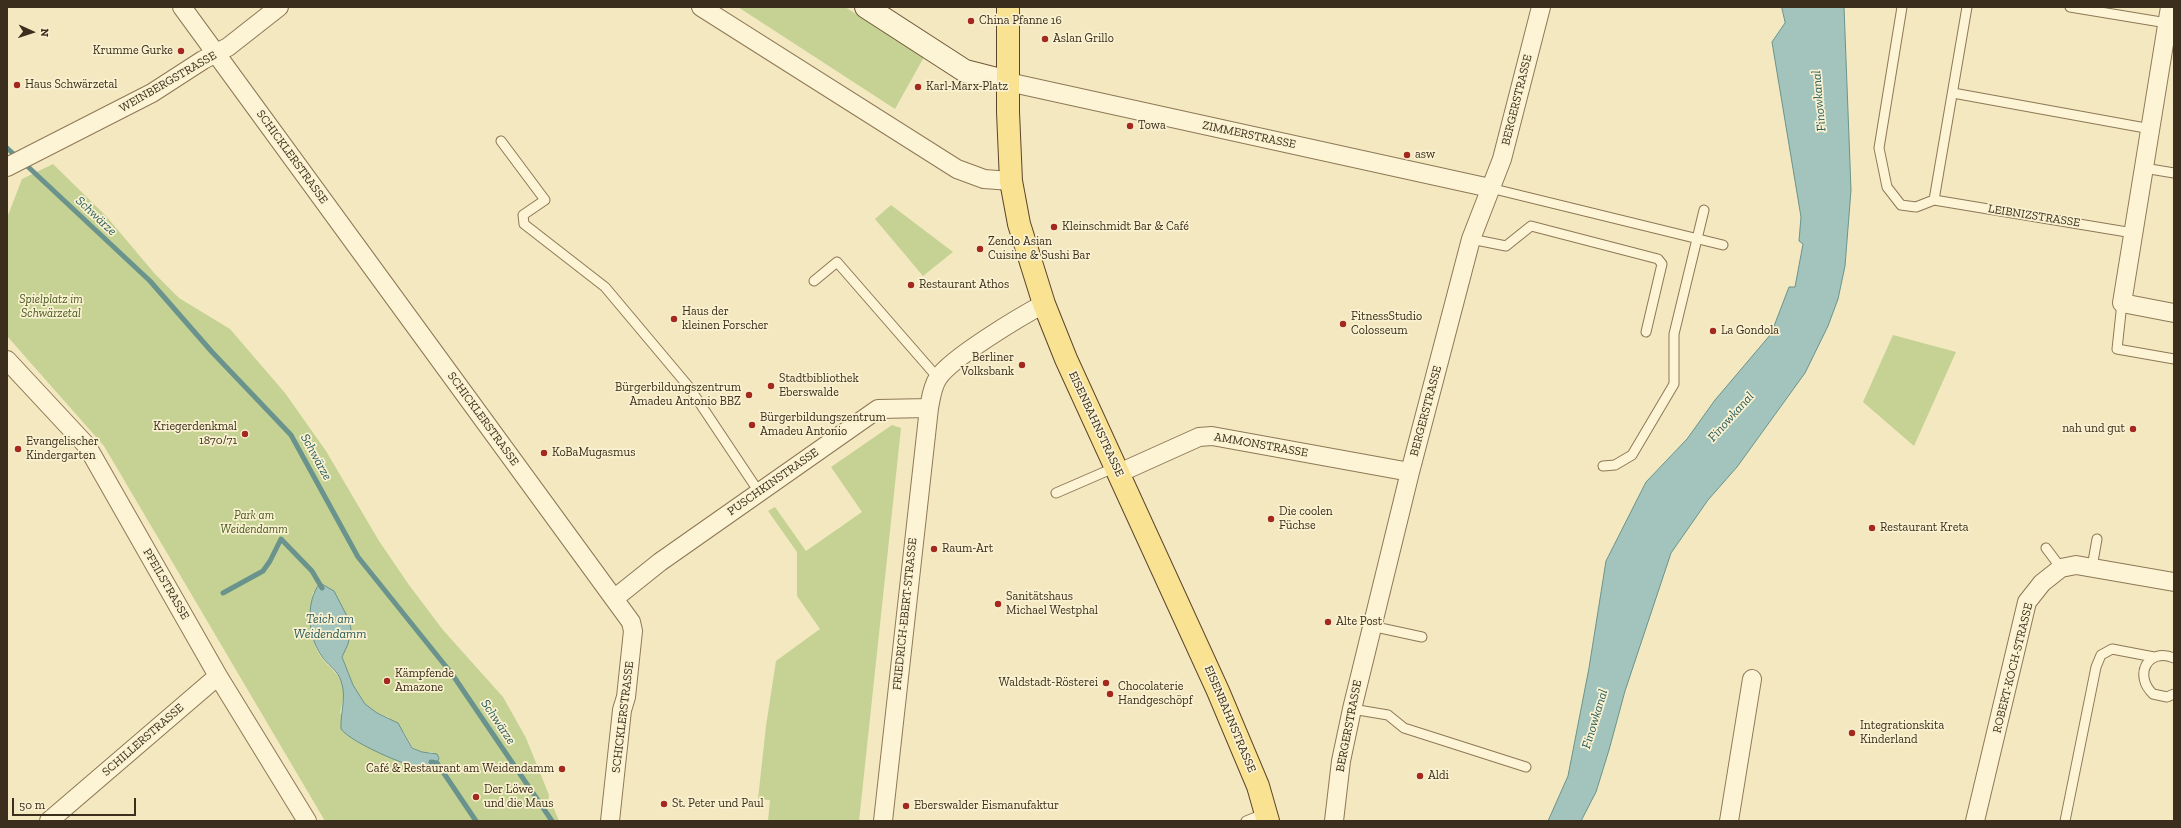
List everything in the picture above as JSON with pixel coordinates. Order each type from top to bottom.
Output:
[{"type":"main road","points":[[866,7],[965,71],[1008,82]]},
{"type":"main road","name":"EISENBAHNSTRASSE","points":[[1008,7],[1008,82],[1011,181],[1019,224],[1044,304],[1066,359],[1218,691],[1258,786],[1267,817]]},
{"type":"street","name":"SCHICKLERSTRASSE","points":[[182,7],[626,613],[631,622],[633,632],[626,697],[622,710],[610,821]]},
{"type":"street","name":"WEINBERGSTRASSE","points":[[9,166],[152,94],[203,60],[228,47],[279,7]]},
{"type":"street","points":[[701,7],[957,169],[984,179],[1011,181]]},
{"type":"street","name":"BERGERSTRASSE","points":[[1334,821],[1341,761],[1352,709],[1410,472],[1471,239],[1502,158],[1541,7]]},
{"type":"street","points":[[2169,15],[2168,55],[2151,129],[2122,303],[2174,313]]},
{"type":"street","name":"ZIMMERSTRASSE","points":[[1008,82],[1490,188]]},
{"type":"street","points":[[929,408],[933,387],[938,378],[959,359],[1029,311],[1044,304]]},
{"type":"street","name":"PFEILSTRASSE","points":[[7,360],[86,446],[218,676],[307,821]]},
{"type":"street","name":"PUSCHKINSTRASSE","points":[[615,598],[660,562],[878,409],[929,408]]},
{"type":"street","name":"FRIEDRICH-EBERT-STRASSE","points":[[883,821],[929,408]]},
{"type":"street","name":"AMMONSTRASSE","points":[[1117,470],[1199,438],[1212,436],[1410,472]]},
{"type":"street","points":[[2061,568],[2076,565],[2174,582]]},
{"type":"street","name":"ROBERT-KOCH-STRASSE","points":[[1975,821],[2028,602],[2042,583],[2061,568]]},
{"type":"street","name":"SCHILLERSTRASSE","points":[[49,821],[218,676]]},
{"type":"street","points":[[1728,821],[1752,679]]},
{"type":"lane","points":[[1902,7],[1879,148],[1887,187],[1901,205],[1916,207],[1934,200],[1967,7]]},
{"type":"lane","points":[[2070,7],[2169,15]]},
{"type":"lane","points":[[1953,93],[2151,129]]},
{"type":"lane","points":[[501,141],[545,200],[523,215],[524,224],[605,287],[689,387],[759,492]]},
{"type":"lane","points":[[2144,168],[2174,173]]},
{"type":"lane","points":[[1490,188],[1723,245]]},
{"type":"lane","name":"LEIBNIZSTRASSE","points":[[1934,200],[2133,233]]},
{"type":"lane","points":[[1603,466],[1615,465],[1632,455],[1674,384],[1674,334],[1704,210]]},
{"type":"lane","points":[[1471,239],[1506,246],[1531,226],[1658,259],[1662,264],[1646,332]]},
{"type":"lane","points":[[814,281],[837,262],[938,378]]},
{"type":"lane","points":[[2122,303],[2116,349],[2174,359]]},
{"type":"lane","points":[[1056,493],[1117,470]]},
{"type":"lane","points":[[2092,567],[2097,540]]},
{"type":"lane","points":[[2046,548],[2061,568]]},
{"type":"lane","points":[[1372,626],[1422,637]]},
{"type":"lane","points":[[2065,821],[2096,667],[2101,655],[2112,650],[2154,657],[2161,655],[2174,658]]},
{"type":"lane","points":[[2154,657],[2144,668],[2144,682],[2147,689],[2159,697],[2174,694]]},
{"type":"lane","points":[[1352,709],[1388,716],[1404,728],[1526,767]]},
{"type":"lane","points":[[1246,821],[1267,817]]},
{"type":"green space","points":[[738,7],[845,7],[924,57],[895,109]]},
{"type":"green space","name":"Park am Weidendamm","points":[[53,164],[106,216],[155,274],[179,298],[230,329],[285,393],[326,451],[379,541],[409,585],[443,630],[503,697],[526,738],[549,795],[548,803],[552,804],[559,821],[325,821],[104,446],[7,336],[7,218],[22,179]],"holes":[[[313,592],[334,605],[347,617],[350,633],[342,657],[353,685],[365,704],[377,713],[388,717],[404,732],[412,747],[422,752],[432,752],[439,758],[436,768],[430,771],[398,760],[340,713],[343,699],[341,681],[321,657],[316,648],[312,612]]]},
{"type":"green space","points":[[891,205],[953,252],[923,276],[875,219]]},
{"type":"green space","points":[[1893,335],[1956,352],[1914,446],[1863,402]]},
{"type":"green space","points":[[892,425],[901,428],[859,821],[768,821],[770,800],[758,799],[766,726],[776,661],[820,629],[797,596],[797,552],[768,511],[775,507],[806,551],[862,512],[831,467]]},
{"type":"water","name":"Finowkanal","points":[[1782,7],[1844,7],[1851,190],[1845,266],[1838,299],[1828,326],[1805,373],[1737,467],[1708,500],[1671,553],[1625,691],[1596,792],[1581,821],[1548,821],[1568,776],[1589,668],[1606,561],[1646,482],[1687,439],[1715,400],[1771,334],[1789,287],[1795,287],[1803,244],[1799,241],[1801,217],[1772,42],[1785,23]]},
{"type":"water","name":"Teich am Weidendamm","points":[[320,583],[334,591],[348,618],[351,629],[348,644],[342,657],[353,685],[365,704],[377,713],[398,723],[412,748],[422,752],[437,754],[439,758],[434,770],[400,762],[385,756],[357,742],[341,729],[343,687],[340,677],[321,655],[313,638],[311,629],[310,609],[315,591]]},
{"type":"waterway","name":"Schwärze","points":[[7,148],[18,158]]},
{"type":"waterway","name":"Schwärze","points":[[24,163],[150,281],[212,352],[291,435],[358,557],[452,674],[552,821]]},
{"type":"waterway","points":[[223,593],[263,571],[281,539],[312,571],[322,588]]},
{"type":"waterway","points":[[431,762],[437,763],[476,821]]},
{"type":"place","name":"China Pfanne 16","points":[[971,21]]},
{"type":"place","name":"Aslan Grillo","points":[[1045,39]]},
{"type":"place","name":"Krumme Gurke","points":[[181,51]]},
{"type":"place","name":"Haus Schwärzetal","points":[[17,85]]},
{"type":"place","name":"Karl-Marx-Platz","points":[[918,87]]},
{"type":"place","name":"Towa","points":[[1130,126]]},
{"type":"place","name":"asw","points":[[1407,155]]},
{"type":"place","name":"Kleinschmidt Bar & Café","points":[[1054,227]]},
{"type":"place","name":"Zendo Asian Cuisine & Sushi Bar","points":[[980,249]]},
{"type":"place","name":"Restaurant Athos","points":[[911,285]]},
{"type":"place","name":"Haus der kleinen Forscher","points":[[674,319]]},
{"type":"place","name":"FitnessStudio Colosseum","points":[[1343,324]]},
{"type":"place","name":"La Gondola","points":[[1713,331]]},
{"type":"place","name":"Berliner Volksbank","points":[[1022,365]]},
{"type":"place","name":"Stadtbibliothek Eberswalde","points":[[771,386]]},
{"type":"place","name":"Bürgerbildungszentrum Amadeu Antonio BBZ","points":[[749,395]]},
{"type":"place","name":"Bürgerbildungszentrum Amadeu Antonio","points":[[752,425]]},
{"type":"place","name":"nah und gut","points":[[2133,429]]},
{"type":"place","name":"Kriegerdenkmal 1870/71","points":[[245,434]]},
{"type":"place","name":"Evangelischer Kindergarten","points":[[18,449]]},
{"type":"place","name":"KoBaMugasmus","points":[[544,453]]},
{"type":"place","name":"Die coolen Füchse","points":[[1271,519]]},
{"type":"place","name":"Restaurant Kreta","points":[[1872,528]]},
{"type":"place","name":"Raum-Art","points":[[934,549]]},
{"type":"place","name":"Sanitätshaus Michael Westphal","points":[[998,604]]},
{"type":"place","name":"Alte Post","points":[[1328,622]]},
{"type":"place","name":"Kämpfende Amazone","points":[[387,681]]},
{"type":"place","name":"Waldstadt-Rösterei","points":[[1106,683]]},
{"type":"place","name":"Chocolaterie Handgeschöpf","points":[[1110,694]]},
{"type":"place","name":"Integrationskita Kinderland","points":[[1852,733]]},
{"type":"place","name":"Café & Restaurant am Weidendamm","points":[[562,769]]},
{"type":"place","name":"Aldi","points":[[1420,776]]},
{"type":"place","name":"Der Löwe und die Maus","points":[[476,797]]},
{"type":"place","name":"St. Peter und Paul","points":[[664,804]]},
{"type":"place","name":"Eberswalder Eismanufaktur","points":[[906,806]]},
{"type":"park label","name":"Spielplatz im Schwärzetal","points":[[51,307]]}]
